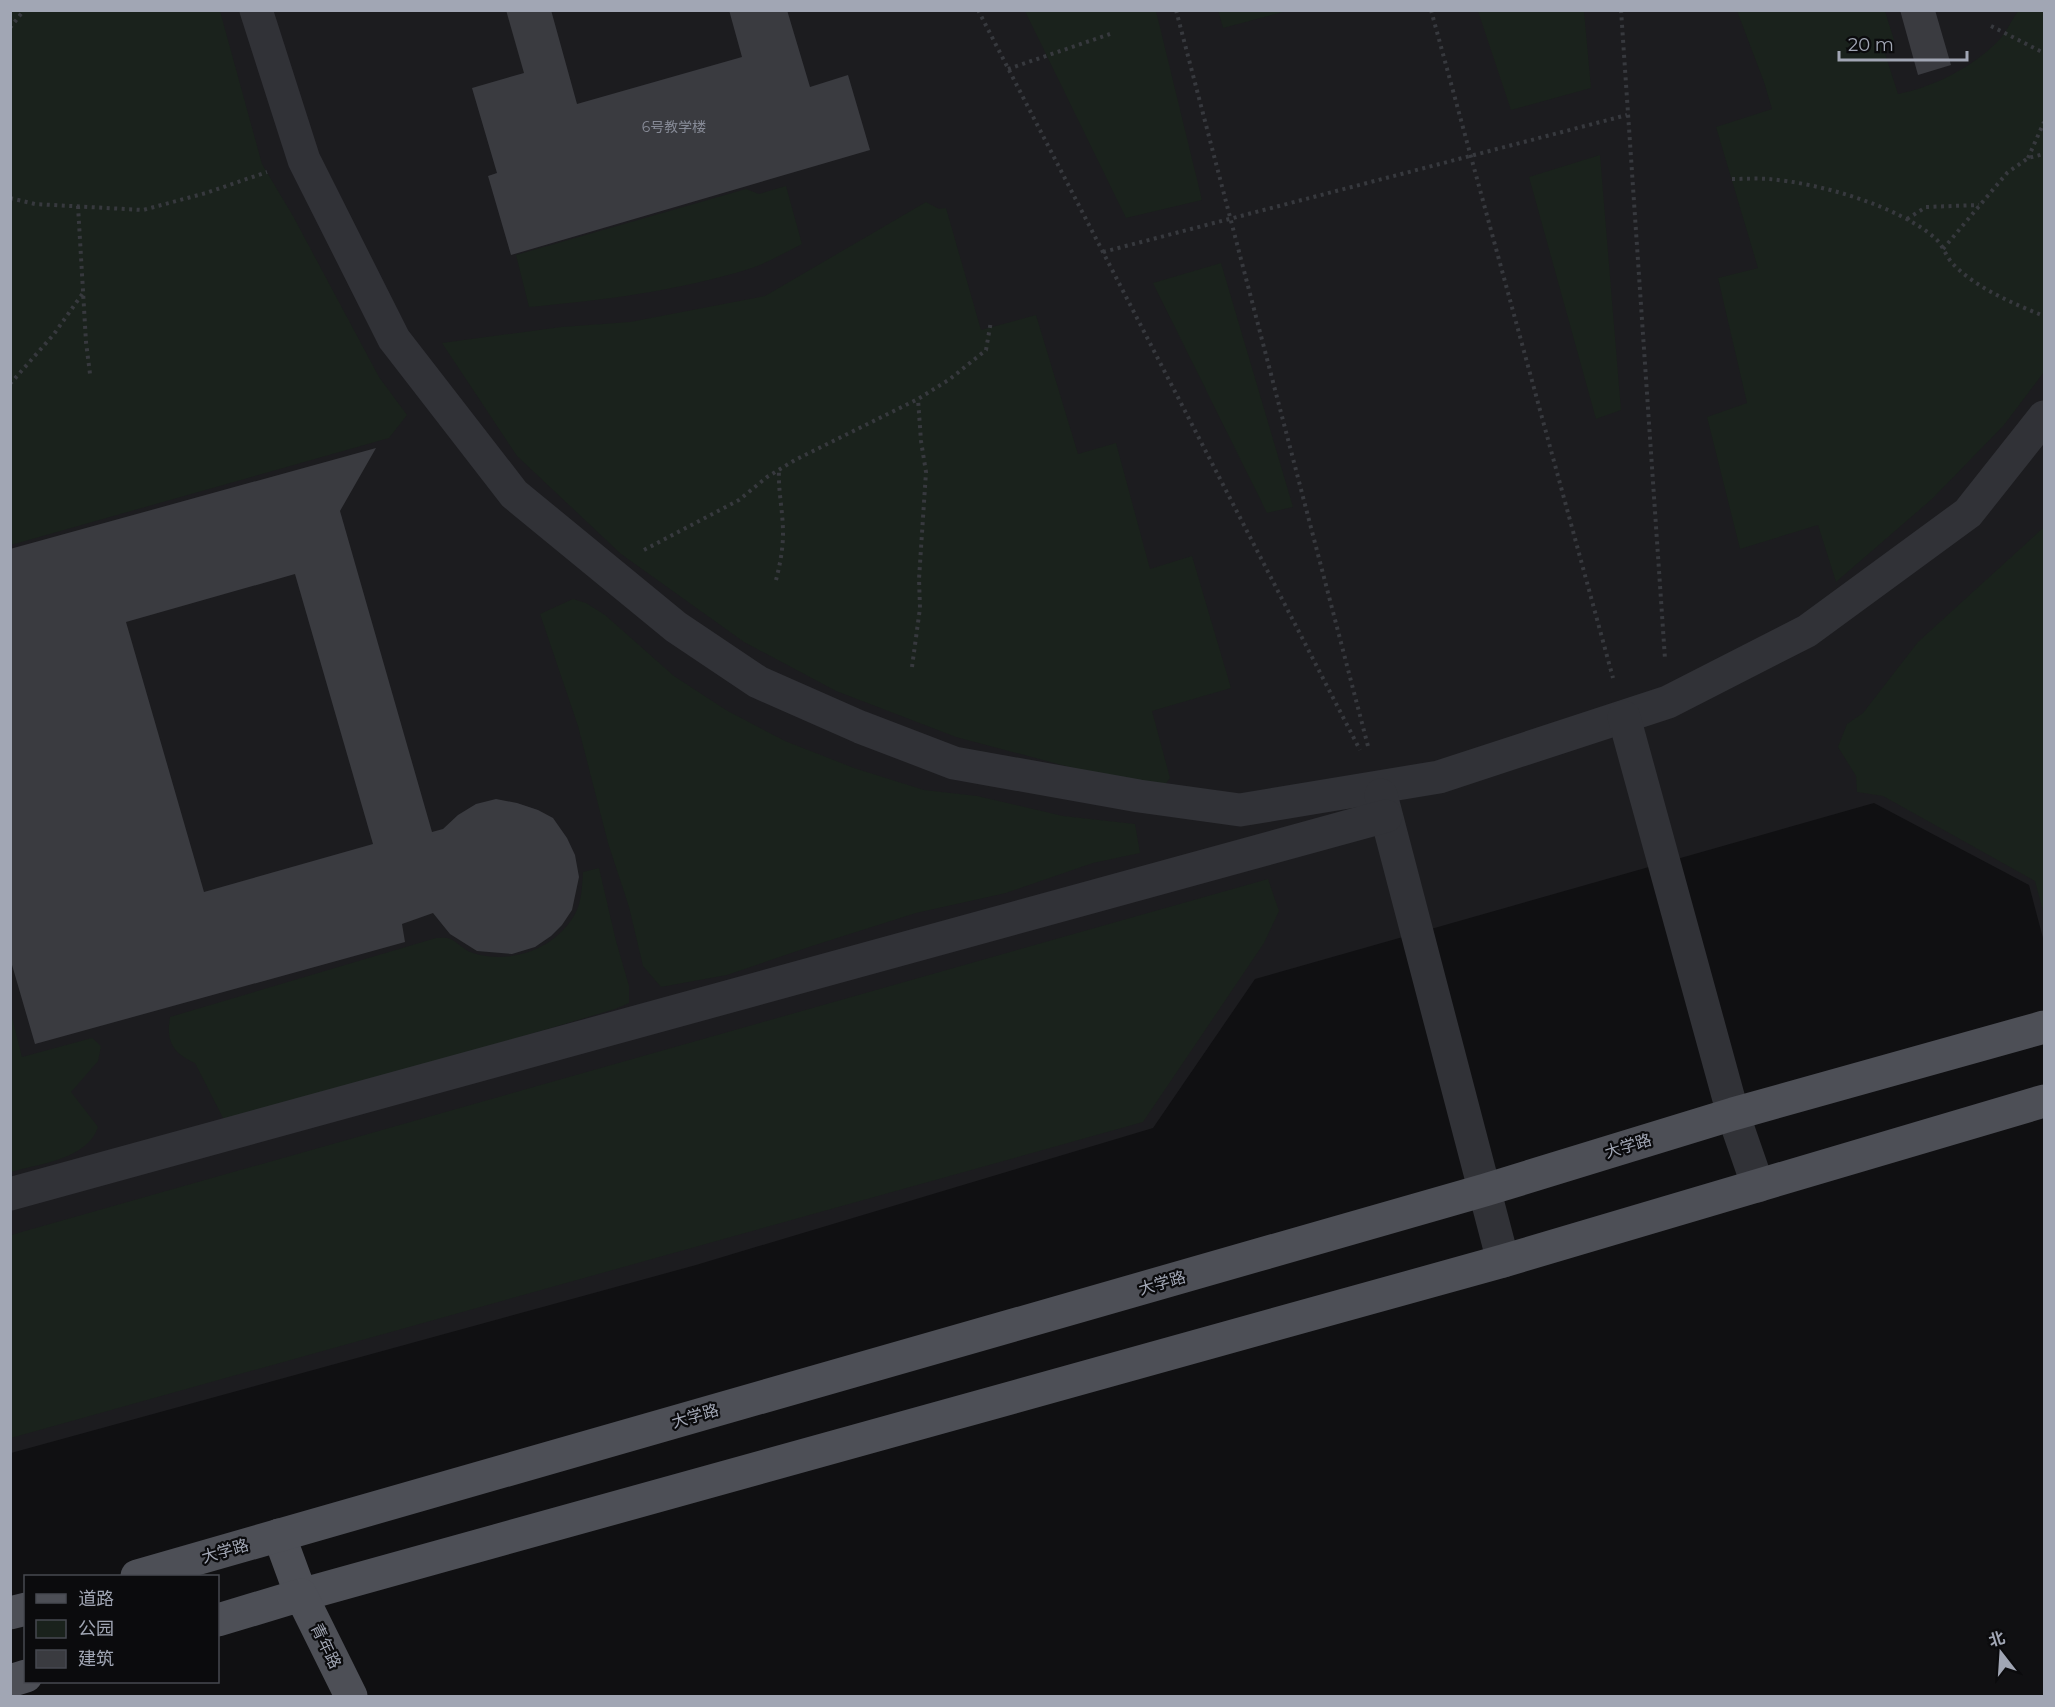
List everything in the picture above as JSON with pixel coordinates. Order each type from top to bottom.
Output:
[{"type":"main road","name":"大学路","points":[[140,1575],[1485,1190],[1733,1114],[2044,1027]]},
{"type":"main road","points":[[219,1620],[1503,1261],[2044,1101]]},
{"type":"main road","points":[[279,1535],[301,1595]]},
{"type":"main road","name":"青年路","points":[[301,1595],[351,1696]]},
{"type":"street","points":[[256,10],[304,160],[394,339],[514,494],[676,627],[758,682],[861,727],[954,763],[1139,796],[1240,810],[1382,801]]},
{"type":"street","points":[[10,1194],[1382,801],[1439,777],[1668,702],[1807,631],[1968,513],[2044,417]]},
{"type":"street","points":[[1624,717],[1733,1114],[1758,1186]]},
{"type":"street","points":[[1382,801],[1503,1261]]},
{"type":"path","points":[[10,28],[24,10]]},
{"type":"path","points":[[978,10],[1382,801]]},
{"type":"path","points":[[1176,10],[1382,801]]},
{"type":"path","points":[[1431,10],[1624,717]]},
{"type":"path","points":[[1621,10],[1668,702]]},
{"type":"path","points":[[1991,26],[2044,53]]},
{"type":"path","points":[[1008,69],[1110,34]]},
{"type":"path","points":[[1103,252],[1628,115]]},
{"type":"path","points":[[2028,158],[2044,122]]},
{"type":"path","points":[[1943,249],[2007,173],[2028,158],[2044,154]]},
{"type":"path","points":[[10,198],[35,204],[143,210],[206,193],[304,160]]},
{"type":"path","points":[[1732,179],[1769,179],[1825,188],[1873,204],[1906,219],[1937,239],[1953,264],[1978,283],[2012,303],[2044,316]]},
{"type":"path","points":[[1906,219],[1926,207],[1980,205]]},
{"type":"path","points":[[78,206],[90,374]]},
{"type":"path","points":[[10,384],[54,334],[83,292]]},
{"type":"path","points":[[607,571],[739,500],[779,469],[838,437],[918,399],[950,379],[986,350],[991,321]]},
{"type":"path","points":[[912,667],[920,608],[919,579],[926,472],[918,399]]},
{"type":"path","points":[[776,580],[781,560],[783,534],[778,492],[779,469]]},
{"type":"shaded area","points":[[11,11],[2044,11],[2044,942],[2029,885],[1874,803],[1255,979],[1153,1128],[696,1265],[11,1453]]},
{"type":"green space","points":[[11,10],[220,11],[262,164],[293,216],[379,377],[407,415],[389,438],[11,545]]},
{"type":"green space","points":[[1218,10],[1287,10],[1287,11],[1223,28]]},
{"type":"green space","points":[[1025,11],[1156,11],[1202,200],[1126,218]]},
{"type":"green space","points":[[1478,11],[1584,11],[1591,88],[1511,110]]},
{"type":"green space","points":[[1737,11],[1885,11],[1894,40],[1882,44],[1898,94],[1940,81],[1979,58],[2000,39],[2018,11],[2044,11],[2044,372],[2004,425],[1932,499],[1836,582],[1818,525],[1740,549],[1707,417],[1747,403],[1718,278],[1758,268],[1716,127],[1772,109]]},
{"type":"green space","points":[[1600,155],[1621,410],[1596,419],[1529,177]]},
{"type":"green space","points":[[786,186],[802,244],[771,260],[725,276],[669,289],[529,307],[516,255],[746,189],[759,194]]},
{"type":"green space","points":[[926,202],[939,209],[946,208],[981,330],[1036,315],[1078,454],[1116,443],[1150,569],[1192,556],[1231,688],[1152,711],[1170,778],[1164,786],[1077,769],[956,737],[836,691],[744,642],[621,554],[517,456],[442,343],[561,327],[630,322],[765,296]]},
{"type":"green space","points":[[1221,263],[1293,507],[1267,513],[1153,283]]},
{"type":"green space","points":[[2044,527],[2044,915],[2035,881],[1883,796],[1857,792],[1856,776],[1838,747],[1847,724],[1863,713],[1918,642]]},
{"type":"green space","points":[[573,599],[586,603],[605,615],[674,676],[726,710],[785,741],[854,768],[924,790],[977,796],[1063,816],[1135,824],[1140,853],[1093,863],[1006,893],[916,913],[727,975],[661,987],[643,966],[629,907],[608,843],[578,726],[540,614]]},
{"type":"green space","points":[[599,868],[629,986],[629,1003],[615,1009],[247,1118],[223,1118],[195,1063],[181,1055],[172,1045],[169,1033],[170,1017],[436,938],[449,938],[469,952],[488,956],[502,957],[532,951],[557,936],[568,925],[579,903],[583,872]]},
{"type":"green space","points":[[1268,879],[1279,911],[1264,943],[1143,1122],[11,1438],[11,1235]]},
{"type":"green space","points":[[11,1013],[22,1057],[92,1038],[101,1046],[98,1061],[71,1092],[98,1127],[93,1138],[73,1153],[61,1158],[11,1172]]},
{"type":"building","points":[[506,10],[551,10],[577,104],[742,57],[729,10],[787,10],[810,87],[848,75],[870,150],[511,255],[488,176],[497,173],[472,88],[524,73]]},
{"type":"building","points":[[1900,10],[1935,10],[1951,65],[1918,75]]},
{"type":"building","points":[[376,448],[340,511],[432,832],[443,829],[458,815],[476,804],[496,799],[538,810],[553,818],[567,838],[575,855],[579,877],[572,910],[551,936],[535,947],[512,954],[477,951],[450,934],[433,913],[402,924],[405,942],[35,1044],[10,958],[10,549]],"holes":[[[295,574],[373,844],[204,892],[126,622]]]}]
